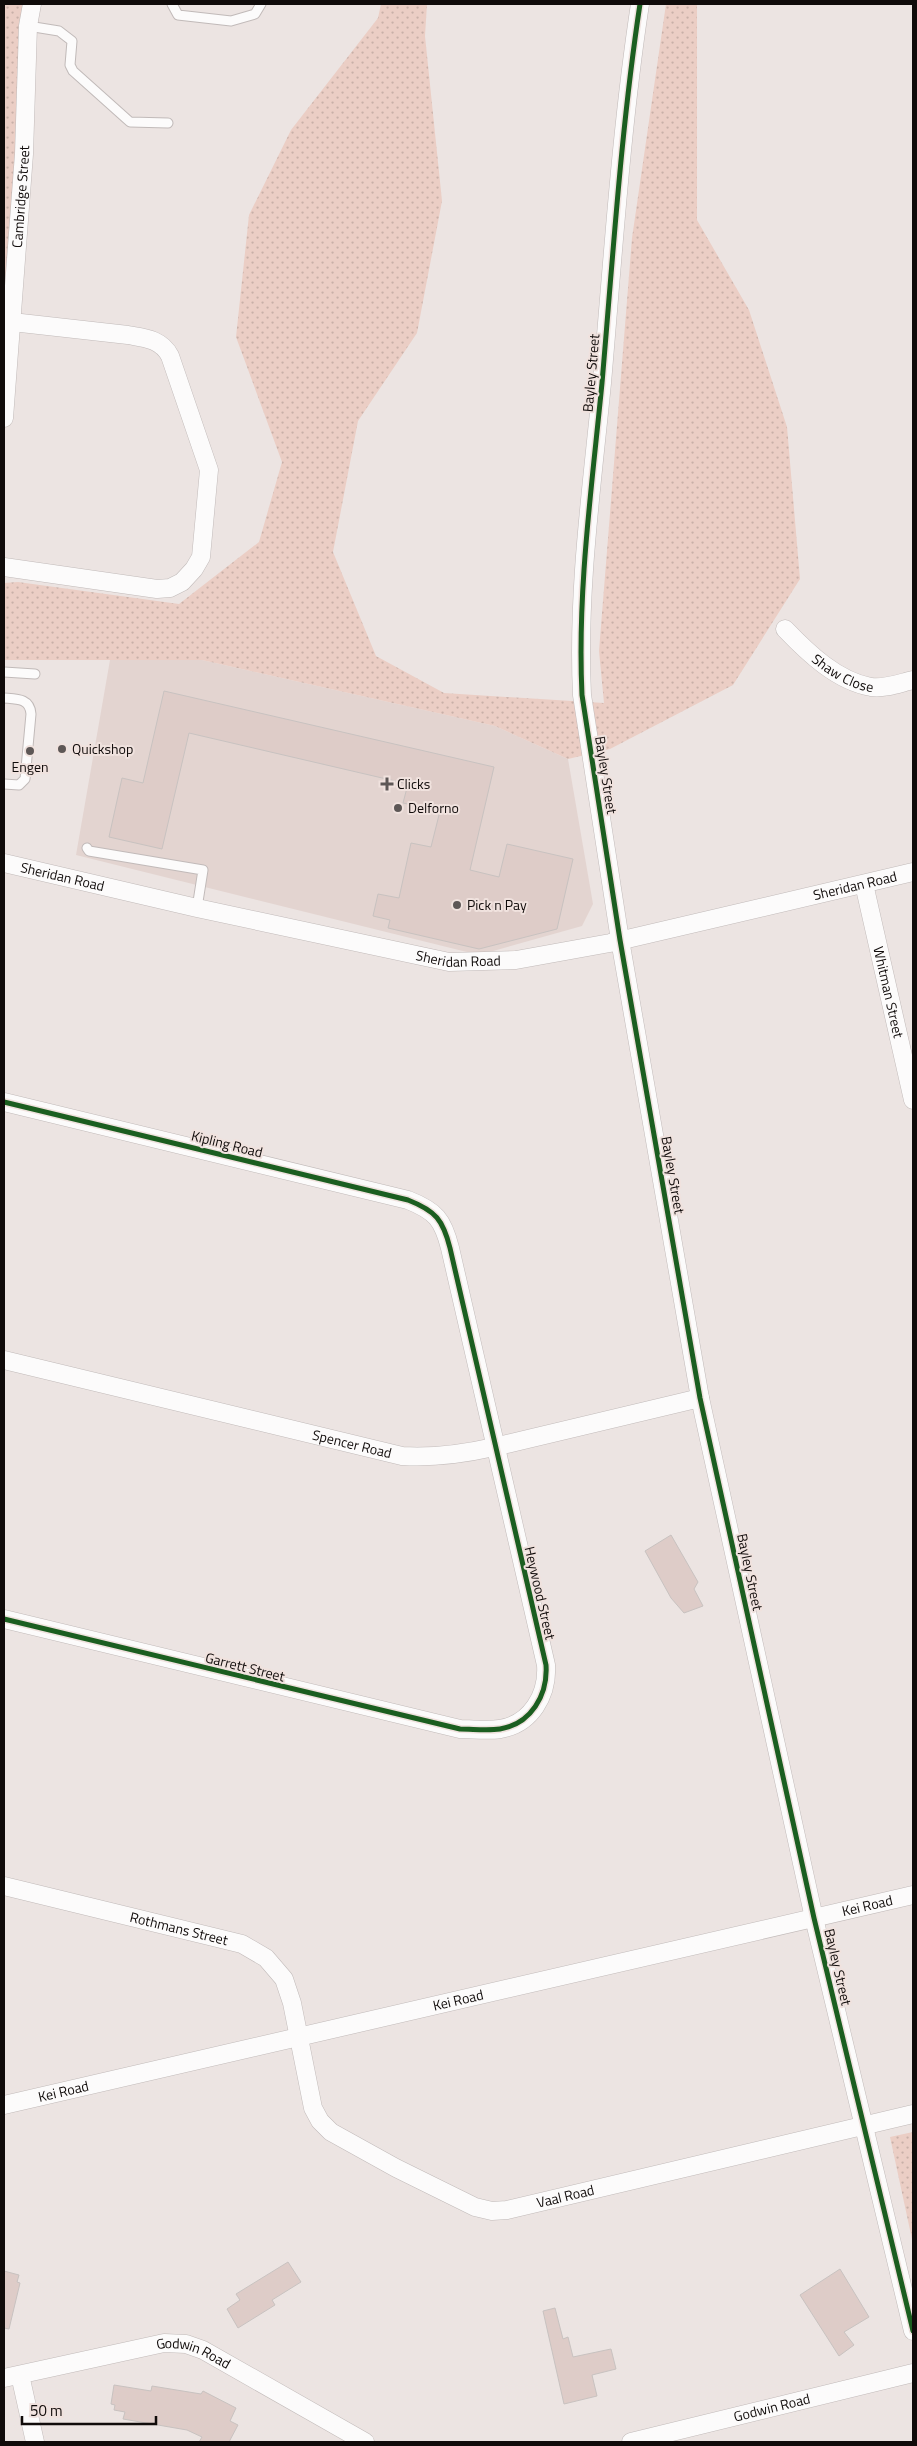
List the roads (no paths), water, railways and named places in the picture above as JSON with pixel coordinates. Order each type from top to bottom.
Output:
[{"type":"street","name":"Cambridge Street","points":[[4,418],[24,154],[28,26],[32,4]]},
{"type":"street","name":"Bayley Street","points":[[640,4],[630,71],[594,467],[583,605],[582,695],[620,940],[700,1398],[814,1918],[913,2331]]},
{"type":"street","points":[[4,567],[158,589],[176,585],[191,572],[200,557],[209,470],[170,356],[160,344],[128,335],[12,322]]},
{"type":"street","name":"Shaw Close","points":[[785,629],[811,656],[853,680],[871,687],[887,687],[913,680]]},
{"type":"street","name":"Sheridan Road","points":[[4,863],[197,908],[450,962],[516,960],[620,940],[913,872]]},
{"type":"street","name":"Whitman Street","points":[[864,884],[913,1100]]},
{"type":"street","name":"Kipling Road","points":[[4,1102],[408,1200],[432,1212],[439,1219]]},
{"type":"street","name":"Heywood Street","points":[[439,1219],[450,1248],[494,1447],[546,1665],[547,1678],[535,1708]]},
{"type":"street","name":"Spencer Road","points":[[4,1360],[402,1456],[436,1457],[494,1447],[700,1398]]},
{"type":"street","name":"Garrett Street","points":[[4,1619],[460,1729],[499,1729],[512,1726],[535,1708]]},
{"type":"street","name":"Rothmans Street","points":[[4,1886],[249,1947],[266,1958],[284,1979],[292,2003],[298,2037]]},
{"type":"street","name":"Kei Road","points":[[4,2105],[913,1895]]},
{"type":"street","name":"Vaal Road","points":[[298,2037],[313,2108],[326,2126],[396,2168],[483,2210],[507,2210],[913,2114]]},
{"type":"street","name":"Godwin Road","points":[[12,2377],[164,2343],[186,2344],[204,2350],[366,2442]]},
{"type":"street","name":"Godwin Road","points":[[631,2442],[653,2440],[913,2373]]},
{"type":"street","points":[[12,2377],[35,2442]]},
{"type":"lane","points":[[172,4],[178,15],[231,21],[255,14],[261,4]]},
{"type":"lane","points":[[28,26],[65,34],[72,41],[70,64],[73,71],[130,122],[168,122]]},
{"type":"lane","points":[[4,672],[35,674]]},
{"type":"lane","points":[[4,698],[26,701],[30,708],[30,714],[25,780],[19,784],[4,784]]},
{"type":"lane","points":[[87,848],[89,851],[203,870],[197,908]]},
{"type":"place","name":"Quickshop","points":[[62,749]]},
{"type":"place","name":"Engen","points":[[30,751]]},
{"type":"place","name":"Clicks","points":[[387,784]]},
{"type":"place","name":"Delforno","points":[[398,808]]},
{"type":"place","name":"Pick n Pay","points":[[457,905]]}]
